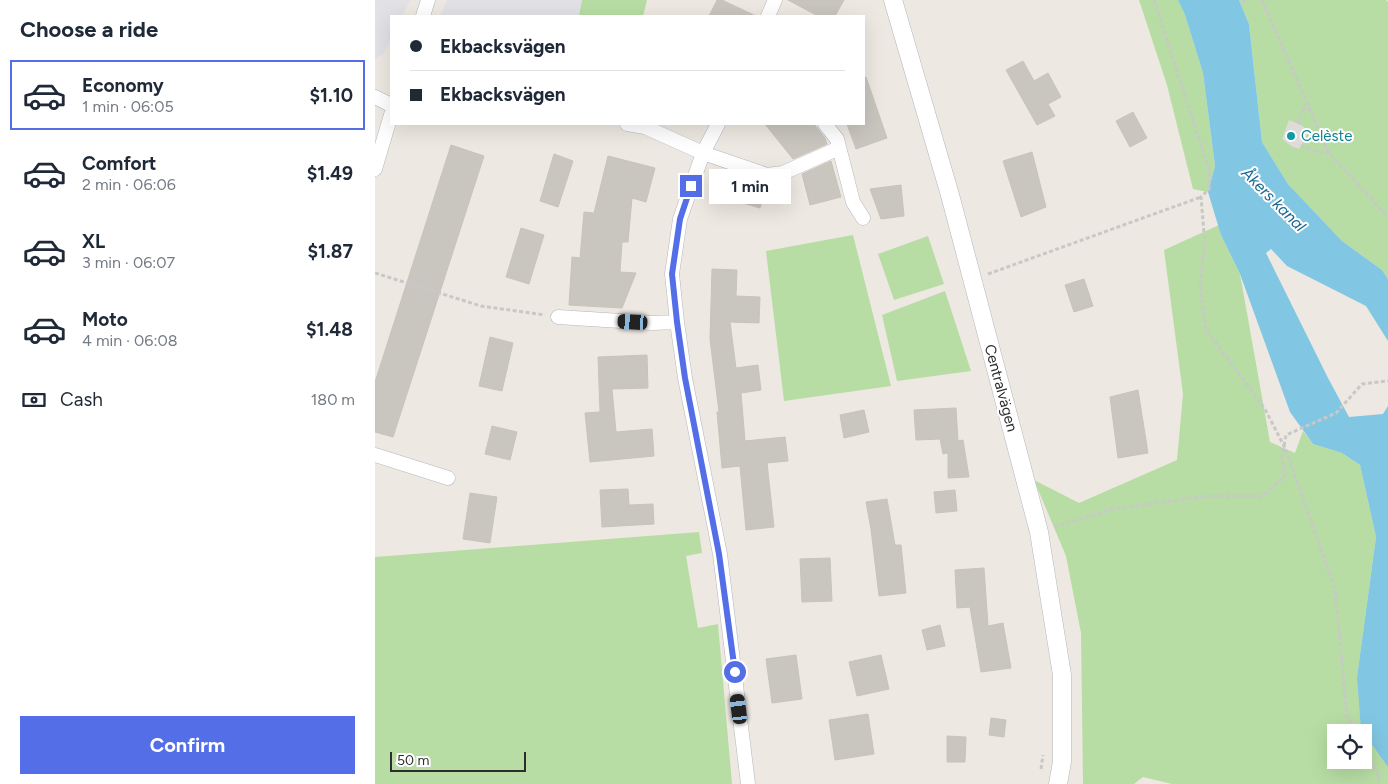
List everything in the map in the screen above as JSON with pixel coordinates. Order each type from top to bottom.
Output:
[{"type":"street","points":[[423,15],[428,0]]},
{"type":"street","points":[[768,15],[775,0]]},
{"type":"street","name":"Centralvägen","points":[[893,0],[950,195],[1039,532],[1062,675],[1062,762],[1058,784]]},
{"type":"street","points":[[375,97],[390,104]]},
{"type":"street","points":[[375,169],[390,118]]},
{"type":"street","points":[[633,125],[645,127],[703,153],[767,174],[783,173],[839,148]]},
{"type":"street","points":[[717,125],[703,153],[680,219],[672,274],[685,378],[719,554],[748,784]]},
{"type":"street","points":[[826,125],[837,139],[853,202],[863,218]]},
{"type":"street","points":[[558,317],[653,323],[677,322]]},
{"type":"street","points":[[375,455],[448,478]]},
{"type":"path","points":[[972,280],[1201,197],[1209,189],[1210,173],[1154,0]]},
{"type":"path","points":[[1262,0],[1329,152],[1388,218]]},
{"type":"path","points":[[1297,123],[1307,102]]},
{"type":"path","points":[[1301,146],[1318,152],[1329,152]]},
{"type":"path","points":[[1201,197],[1205,245],[1199,285],[1206,330],[1266,411],[1285,448],[1335,589],[1347,716],[1352,724]]},
{"type":"path","points":[[375,273],[481,306],[558,317]]},
{"type":"path","points":[[1039,532],[1113,509],[1207,496],[1263,496],[1285,476],[1282,456],[1287,435],[1336,412],[1362,384],[1388,381]]},
{"type":"path","points":[[1040,776],[1044,750]]},
{"type":"path","points":[[1372,763],[1379,776],[1378,784]]},
{"type":"shaded area","points":[[375,0],[410,0],[402,15],[390,15],[390,39],[383,54],[375,59]]},
{"type":"shaded area","points":[[447,0],[582,0],[579,15],[440,15]]},
{"type":"shaded area","points":[[1289,120],[1303,126],[1308,133],[1299,149],[1282,139]]},
{"type":"green space","points":[[582,0],[647,0],[643,15],[579,15]]},
{"type":"green space","points":[[1139,0],[1178,0],[1185,15],[1203,73],[1215,166],[1208,192],[1193,189],[1167,85]]},
{"type":"green space","points":[[1239,0],[1386,0],[1388,2],[1388,279],[1382,270],[1342,241],[1288,184],[1262,142],[1249,24]]},
{"type":"green space","points":[[1219,225],[1221,235],[1240,274],[1270,442],[1295,453],[1303,431],[1313,444],[1342,453],[1360,465],[1376,537],[1357,677],[1388,745],[1388,784],[1172,784],[1143,777],[1134,784],[1083,784],[1081,633],[1066,556],[1034,480],[1079,503],[1177,460],[1183,394],[1164,250]]},
{"type":"green space","points":[[853,235],[891,386],[784,401],[766,251]]},
{"type":"green space","points":[[928,236],[944,284],[894,300],[878,254]]},
{"type":"green space","points":[[945,291],[971,371],[897,381],[882,315]]},
{"type":"green space","points":[[699,532],[702,553],[686,556],[698,628],[718,624],[732,784],[375,784],[375,557]]},
{"type":"water","name":"Åkers kanal","points":[[1178,0],[1239,0],[1249,24],[1262,142],[1288,184],[1342,241],[1382,270],[1388,279],[1388,341],[1366,306],[1287,266],[1271,249],[1266,253],[1349,417],[1383,414],[1388,406],[1388,767],[1372,744],[1372,724],[1361,724],[1357,677],[1376,537],[1360,465],[1342,453],[1313,444],[1290,412],[1240,274],[1221,235],[1208,192],[1215,166],[1203,73],[1185,15]]},
{"type":"building","points":[[717,0],[722,0],[754,15],[710,15]]},
{"type":"building","points":[[788,0],[844,0],[836,15],[816,15]]},
{"type":"building","points":[[1023,61],[1034,81],[1048,73],[1061,97],[1048,104],[1055,116],[1037,125],[1006,70]]},
{"type":"building","points":[[865,78],[887,138],[856,149],[847,125],[865,125]]},
{"type":"building","points":[[1133,112],[1147,138],[1130,147],[1116,121]]},
{"type":"building","points":[[766,125],[815,125],[825,138],[827,144],[793,159]]},
{"type":"building","points":[[451,145],[484,156],[393,437],[375,432],[375,382]]},
{"type":"building","points":[[1032,152],[1046,207],[1021,217],[1003,161]]},
{"type":"building","points":[[554,154],[573,161],[558,207],[540,201]]},
{"type":"building","points":[[608,156],[655,168],[646,202],[632,198],[628,242],[622,242],[620,272],[636,273],[622,308],[569,305],[572,257],[580,258],[584,212],[594,213]]},
{"type":"building","points":[[831,161],[841,197],[810,205],[802,174]]},
{"type":"building","points":[[727,170],[767,184],[760,208],[719,196]]},
{"type":"building","points":[[901,185],[904,216],[881,219],[870,189]]},
{"type":"building","points":[[521,228],[544,235],[529,284],[506,277]]},
{"type":"building","points":[[712,269],[737,270],[736,296],[760,297],[759,323],[730,322],[736,368],[758,365],[761,390],[741,393],[745,441],[785,437],[788,461],[767,463],[774,527],[746,530],[740,466],[722,468],[717,412],[719,412],[710,339]]},
{"type":"building","points":[[1084,279],[1093,306],[1074,312],[1065,285]]},
{"type":"building","points":[[490,337],[513,343],[502,391],[479,386]]},
{"type":"building","points":[[647,355],[648,388],[612,389],[616,432],[652,429],[654,456],[590,462],[585,413],[600,412],[598,357]]},
{"type":"building","points":[[1138,390],[1148,453],[1118,458],[1110,397]]},
{"type":"building","points":[[956,408],[958,441],[963,440],[969,477],[948,478],[948,453],[943,454],[940,439],[916,440],[914,410]]},
{"type":"building","points":[[864,410],[869,432],[844,438],[840,415]]},
{"type":"building","points":[[492,426],[517,432],[510,460],[485,454]]},
{"type":"building","points":[[628,489],[629,505],[653,504],[654,524],[602,527],[600,490]]},
{"type":"building","points":[[955,490],[957,511],[936,513],[934,492]]},
{"type":"building","points":[[470,493],[497,497],[490,543],[463,539]]},
{"type":"building","points":[[887,499],[895,545],[901,545],[906,593],[879,596],[866,502]]},
{"type":"building","points":[[830,558],[832,601],[802,602],[800,559]]},
{"type":"building","points":[[984,568],[988,626],[1003,623],[1011,668],[981,672],[970,607],[957,608],[955,570]]},
{"type":"building","points":[[940,625],[945,646],[927,650],[922,630]]},
{"type":"building","points":[[796,655],[802,699],[772,703],[766,659]]},
{"type":"building","points":[[881,655],[889,689],[857,696],[849,662]]},
{"type":"building","points":[[868,714],[874,754],[835,760],[829,720]]},
{"type":"building","points":[[991,718],[1006,720],[1004,737],[989,735]]},
{"type":"building","points":[[947,736],[966,737],[965,762],[947,762]]},
{"type":"place","name":"Celèste","points":[[1291,136]]},
{"type":"route","points":[[691,186],[680,219],[672,274],[685,378],[719,554],[735,672]]}]
